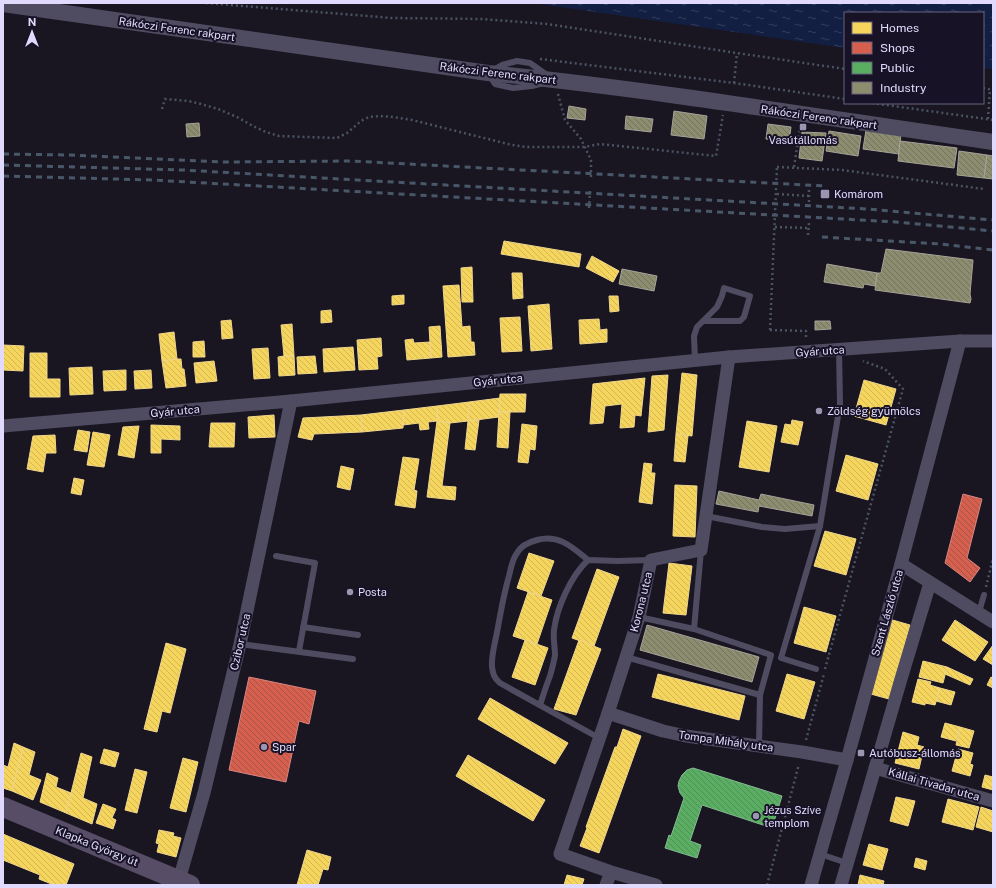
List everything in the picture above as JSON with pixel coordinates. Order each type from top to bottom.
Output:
[{"type":"main road","name":"Klapka György út","points":[[3,807],[185,882]]},
{"type":"street","name":"Rákóczi Ferenc rakpart","points":[[3,4],[488,74],[554,80],[725,103],[993,142]]},
{"type":"street","name":"Gyár utca","points":[[3,426],[292,401],[729,357],[960,341],[993,341]]},
{"type":"street","name":"Szent László utca","points":[[811,885],[901,564],[960,341]]},
{"type":"street","points":[[701,550],[729,357]]},
{"type":"street","name":"Czibor utca","points":[[185,882],[204,793],[240,644],[292,401]]},
{"type":"street","name":"Korona utca","points":[[611,872],[560,854],[639,617],[651,560],[701,550]]},
{"type":"street","points":[[901,564],[993,622]]},
{"type":"street","points":[[840,885],[930,583]]},
{"type":"street","name":"Tompa Mihály utca","points":[[608,713],[662,731],[686,736],[759,745],[847,760]]},
{"type":"street","name":"Kállai Tivadar utca","points":[[875,768],[993,801]]},
{"type":"street","points":[[606,885],[611,872],[656,885]]},
{"type":"lane","points":[[488,74],[502,65],[517,61],[530,63],[554,80]]},
{"type":"lane","points":[[695,360],[694,336],[697,327],[703,321],[717,307],[724,288],[750,296],[744,317],[740,321],[703,321]]},
{"type":"lane","points":[[782,658],[820,526],[840,404],[839,350]]},
{"type":"lane","points":[[706,516],[762,527],[785,529],[820,526]]},
{"type":"lane","points":[[599,738],[500,683],[493,674],[493,653],[513,560],[520,548],[526,544],[548,538],[558,539],[564,542],[588,560],[651,560]]},
{"type":"lane","points":[[694,629],[701,550]]},
{"type":"lane","points":[[276,556],[315,563],[299,651]]},
{"type":"lane","points":[[540,705],[555,655],[554,632],[559,611],[568,586],[580,567],[588,560]]},
{"type":"lane","points":[[979,612],[984,595]]},
{"type":"lane","points":[[639,617],[694,629],[771,656],[816,669]]},
{"type":"lane","points":[[303,627],[358,635]]},
{"type":"lane","points":[[240,644],[353,658]]},
{"type":"lane","points":[[759,745],[760,694],[771,656]]},
{"type":"lane","points":[[626,657],[760,694]]},
{"type":"lane","points":[[819,854],[847,862]]},
{"type":"path","points":[[206,3],[392,18],[482,19],[547,24],[844,69]]},
{"type":"path","points":[[734,83],[737,53]]},
{"type":"path","points":[[517,61],[534,58],[734,83],[844,99]]},
{"type":"path","points":[[554,80],[565,120],[581,139],[591,160],[590,177]]},
{"type":"path","points":[[988,119],[991,90]]},
{"type":"path","points":[[162,109],[165,99],[201,104],[237,117],[266,132],[279,136],[337,138],[347,133],[361,121],[369,117],[380,116],[412,120],[512,145],[526,147],[584,147],[600,144],[716,156],[725,103]]},
{"type":"path","points":[[879,104],[993,120]]},
{"type":"path","points":[[794,167],[800,128]]},
{"type":"path","points":[[806,331],[770,330],[777,167],[842,170],[984,189]]},
{"type":"path","points":[[809,190],[809,203]]},
{"type":"path","points":[[589,208],[590,191]]},
{"type":"path","points":[[776,194],[809,196]]},
{"type":"path","points":[[808,234],[809,222]]},
{"type":"path","points":[[775,227],[808,228]]},
{"type":"path","points":[[767,885],[802,752],[903,389],[885,369],[860,360]]},
{"type":"path","points":[[984,595],[993,558]]},
{"type":"water","points":[[533,3],[993,3],[993,69],[984,68],[984,12],[844,12],[844,48]]},
{"type":"building: Homes","points":[[504,241],[581,254],[579,267],[501,254]]},
{"type":"building: Homes","points":[[592,256],[619,271],[613,282],[586,268]]},
{"type":"building: Homes","points":[[472,267],[473,302],[462,302],[461,268]]},
{"type":"building: Homes","points":[[512,273],[522,273],[523,298],[513,299]]},
{"type":"building: Homes","points":[[459,285],[462,327],[470,326],[471,342],[474,342],[475,355],[448,357],[443,286]]},
{"type":"building: Homes","points":[[404,295],[404,304],[392,305],[392,296]]},
{"type":"building: Homes","points":[[609,296],[618,296],[619,311],[610,312]]},
{"type":"building: Homes","points":[[549,304],[552,349],[531,351],[528,306]]},
{"type":"building: Homes","points":[[331,310],[332,322],[321,323],[321,311]]},
{"type":"building: Homes","points":[[520,317],[522,351],[502,352],[500,318]]},
{"type":"building: Homes","points":[[599,319],[600,330],[607,329],[607,342],[580,344],[579,320]]},
{"type":"building: Homes","points":[[231,320],[233,338],[222,339],[221,321]]},
{"type":"building: Homes","points":[[292,324],[294,356],[284,356],[281,325]]},
{"type":"building: Homes","points":[[440,326],[442,357],[431,358],[429,327]]},
{"type":"building: Homes","points":[[174,332],[177,359],[162,361],[159,334]]},
{"type":"building: Homes","points":[[381,338],[382,356],[377,357],[378,369],[359,370],[357,340]]},
{"type":"building: Homes","points":[[413,339],[414,343],[430,342],[431,358],[407,360],[405,340]]},
{"type":"building: Homes","points":[[204,341],[205,357],[193,357],[193,342]]},
{"type":"building: Homes","points":[[3,345],[24,346],[23,371],[3,370]]},
{"type":"building: Homes","points":[[353,347],[355,370],[324,372],[323,349]]},
{"type":"building: Homes","points":[[268,348],[270,378],[254,379],[252,349]]},
{"type":"building: Homes","points":[[30,353],[47,353],[47,379],[60,379],[60,397],[30,397]]},
{"type":"building: Homes","points":[[294,356],[295,375],[279,376],[278,357]]},
{"type":"building: Homes","points":[[315,356],[317,373],[298,374],[297,357]]},
{"type":"building: Homes","points":[[181,359],[186,386],[166,388],[162,361]]},
{"type":"building: Homes","points":[[214,361],[217,381],[196,383],[194,363]]},
{"type":"building: Homes","points":[[92,367],[93,394],[70,395],[69,368]]},
{"type":"building: Homes","points":[[126,370],[126,390],[104,391],[103,371]]},
{"type":"building: Homes","points":[[151,370],[152,388],[135,389],[134,371]]},
{"type":"building: Homes","points":[[682,373],[697,375],[692,436],[676,434]]},
{"type":"building: Homes","points":[[668,375],[664,430],[648,432],[652,376]]},
{"type":"building: Homes","points":[[645,378],[641,416],[635,415],[634,427],[620,428],[622,404],[605,406],[603,423],[590,424],[593,384]]},
{"type":"building: Homes","points":[[864,380],[896,389],[886,425],[854,416]]},
{"type":"building: Homes","points":[[500,394],[526,394],[525,412],[499,412]]},
{"type":"building: Homes","points":[[500,398],[499,417],[468,421],[469,402]]},
{"type":"building: Homes","points":[[469,402],[468,421],[450,423],[437,421],[437,406]]},
{"type":"building: Homes","points":[[437,406],[437,421],[428,422],[429,429],[420,430],[419,423],[403,425],[404,410]]},
{"type":"building: Homes","points":[[404,410],[403,428],[362,432],[361,415]]},
{"type":"building: Homes","points":[[499,412],[510,412],[508,448],[497,447]]},
{"type":"building: Homes","points":[[274,415],[275,437],[249,438],[248,417]]},
{"type":"building: Homes","points":[[361,415],[362,432],[314,434],[312,440],[298,437],[303,418]]},
{"type":"building: Homes","points":[[479,420],[475,450],[465,449],[468,421]]},
{"type":"building: Homes","points":[[792,420],[803,422],[798,445],[781,442],[785,424],[791,425]]},
{"type":"building: Homes","points":[[437,421],[450,423],[442,486],[456,487],[455,500],[427,497]]},
{"type":"building: Homes","points":[[747,421],[777,426],[769,472],[739,467]]},
{"type":"building: Homes","points":[[211,423],[235,423],[234,447],[209,447]]},
{"type":"building: Homes","points":[[522,424],[537,426],[535,450],[530,449],[528,463],[518,462]]},
{"type":"building: Homes","points":[[151,425],[180,426],[180,440],[161,439],[161,453],[151,453]]},
{"type":"building: Homes","points":[[139,426],[134,458],[118,455],[123,427]]},
{"type":"building: Homes","points":[[78,430],[90,432],[87,452],[74,450]]},
{"type":"building: Homes","points":[[93,432],[110,435],[104,467],[87,465]]},
{"type":"building: Homes","points":[[676,434],[688,436],[685,462],[674,461]]},
{"type":"building: Homes","points":[[55,435],[56,453],[46,453],[43,472],[27,469],[33,436]]},
{"type":"building: Homes","points":[[846,455],[878,464],[868,500],[836,491]]},
{"type":"building: Homes","points":[[403,457],[419,459],[414,490],[417,491],[415,508],[395,505]]},
{"type":"building: Homes","points":[[644,463],[652,464],[651,473],[655,473],[652,504],[639,502]]},
{"type":"building: Homes","points":[[341,466],[354,469],[350,490],[337,487]]},
{"type":"building: Homes","points":[[74,478],[84,480],[81,495],[71,493]]},
{"type":"building: Homes","points":[[675,485],[697,486],[695,537],[673,536]]},
{"type":"building: Homes","points":[[825,531],[856,539],[846,575],[814,566]]},
{"type":"building: Homes","points":[[529,553],[554,561],[541,596],[517,588]]},
{"type":"building: Homes","points":[[669,563],[692,566],[686,615],[663,613]]},
{"type":"building: Homes","points":[[597,569],[619,577],[594,646],[572,638]]},
{"type":"building: Homes","points":[[528,592],[552,600],[537,644],[513,636]]},
{"type":"building: Homes","points":[[804,607],[836,616],[826,652],[794,643]]},
{"type":"building: Homes","points":[[889,619],[910,625],[889,699],[867,693]]},
{"type":"building: Homes","points":[[955,620],[988,642],[975,661],[942,640]]},
{"type":"building: Homes","points":[[525,640],[548,648],[535,685],[512,677]]},
{"type":"building: Homes","points":[[579,640],[601,649],[576,715],[554,709]]},
{"type":"building: Homes","points":[[166,643],[186,649],[170,713],[162,711],[157,732],[144,729]]},
{"type":"building: Homes","points":[[993,645],[993,665],[983,659]]},
{"type":"building: Homes","points":[[923,661],[947,667],[943,683],[919,677]]},
{"type":"building: Homes","points":[[947,667],[973,679],[970,685],[945,674]]},
{"type":"building: Homes","points":[[658,674],[745,696],[739,720],[652,697]]},
{"type":"building: Homes","points":[[787,674],[815,682],[804,719],[776,711]]},
{"type":"building: Homes","points":[[991,677],[993,678],[993,688],[987,685]]},
{"type":"building: Homes","points":[[918,679],[931,682],[930,685],[940,688],[935,705],[925,703],[925,705],[912,702]]},
{"type":"building: Homes","points":[[940,688],[955,692],[951,705],[936,701]]},
{"type":"building: Homes","points":[[490,698],[568,743],[555,764],[478,719]]},
{"type":"building: Homes","points":[[945,723],[960,727],[956,741],[941,737]]},
{"type":"building: Homes","points":[[960,727],[974,731],[969,748],[956,745]]},
{"type":"building: Homes","points":[[623,729],[641,736],[599,853],[580,846],[615,747],[617,747]]},
{"type":"building: Homes","points":[[903,732],[919,737],[917,745],[924,747],[919,769],[895,763]]},
{"type":"building: Homes","points":[[14,743],[23,747],[12,791],[3,788],[3,765],[8,767]]},
{"type":"building: Homes","points":[[23,747],[35,752],[29,775],[41,780],[33,800],[12,791]]},
{"type":"building: Homes","points":[[104,749],[119,753],[115,767],[100,763]]},
{"type":"building: Homes","points":[[958,749],[973,753],[970,764],[973,765],[970,776],[952,771]]},
{"type":"building: Homes","points":[[81,753],[92,757],[83,798],[97,804],[92,824],[66,813]]},
{"type":"building: Homes","points":[[468,755],[545,800],[533,821],[456,776]]},
{"type":"building: Homes","points":[[183,758],[198,762],[186,812],[170,808]]},
{"type":"building: Homes","points":[[135,769],[147,772],[137,813],[125,810]]},
{"type":"building: Homes","points":[[47,773],[58,778],[56,787],[71,793],[66,813],[40,802]]},
{"type":"building: Homes","points":[[985,775],[993,777],[993,790],[982,787]]},
{"type":"building: Homes","points":[[896,797],[915,801],[908,826],[890,821]]},
{"type":"building: Homes","points":[[948,799],[979,807],[973,830],[942,822]]},
{"type":"building: Homes","points":[[103,804],[116,809],[112,818],[116,820],[113,829],[96,823]]},
{"type":"building: Homes","points":[[981,807],[993,811],[993,832],[976,827]]},
{"type":"building: Homes","points":[[159,830],[174,833],[173,836],[181,838],[176,857],[157,852],[159,844],[156,843]]},
{"type":"building: Homes","points":[[3,834],[74,864],[66,885],[54,885],[39,879],[40,875],[3,860]]},
{"type":"building: Homes","points":[[869,844],[888,849],[882,870],[863,865]]},
{"type":"building: Homes","points":[[307,850],[331,857],[328,870],[323,869],[318,885],[297,885]]},
{"type":"building: Homes","points":[[916,858],[927,861],[925,870],[914,867]]},
{"type":"building: Homes","points":[[567,875],[584,879],[582,885],[564,885]]},
{"type":"building: Homes","points":[[860,875],[884,881],[883,885],[858,885]]},
{"type":"building: Shops","points":[[963,494],[982,499],[967,558],[980,568],[970,582],[945,563]]},
{"type":"building: Shops","name":"Spar","points":[[249,677],[316,691],[309,724],[299,721],[286,782],[229,770]]},
{"type":"building: Public","name":"Jézus Szíve templom","points":[[693,768],[782,796],[772,828],[702,805],[690,841],[701,845],[697,858],[665,848],[669,835],[671,836],[684,798],[680,793],[678,786],[679,781],[687,770]]},
{"type":"building: Industry","points":[[569,106],[586,109],[585,120],[567,118]]},
{"type":"building: Industry","points":[[674,111],[707,116],[704,139],[671,135]]},
{"type":"building: Industry","points":[[626,116],[653,119],[651,132],[625,129]]},
{"type":"building: Industry","points":[[199,123],[200,136],[187,137],[186,124]]},
{"type":"building: Industry","points":[[768,124],[791,127],[789,142],[766,139]]},
{"type":"building: Industry","points":[[866,130],[901,134],[899,154],[863,149]]},
{"type":"building: Industry","points":[[829,131],[861,136],[858,156],[826,151]]},
{"type":"building: Industry","points":[[802,132],[826,133],[822,161],[799,158]]},
{"type":"building: Industry","points":[[900,141],[957,148],[954,168],[898,161]]},
{"type":"building: Industry","points":[[959,151],[987,155],[984,178],[957,175]]},
{"type":"building: Industry","points":[[987,155],[993,156],[993,179],[984,178]]},
{"type":"building: Industry","points":[[886,249],[973,260],[970,303],[875,290],[877,273],[881,273]]},
{"type":"building: Industry","points":[[827,264],[877,273],[875,286],[864,284],[863,288],[824,282]]},
{"type":"building: Industry","points":[[622,269],[657,276],[654,291],[619,284]]},
{"type":"building: Industry","points":[[815,321],[830,321],[831,329],[815,330]]},
{"type":"building: Industry","points":[[719,491],[759,500],[761,494],[814,505],[812,516],[759,506],[758,512],[716,504]]},
{"type":"building: Industry","points":[[647,625],[759,657],[752,682],[640,650]]},
{"type":"railway","points":[[3,154],[71,155],[224,162],[351,161],[825,186]]},
{"type":"railway","points":[[3,165],[183,170],[867,209],[993,220]]},
{"type":"railway","points":[[3,176],[152,180],[896,222],[993,231]]},
{"type":"railway","points":[[822,237],[940,244],[993,250]]},
{"type":"place","name":"Vasútállomás","points":[[803,127]]},
{"type":"place","name":"Komárom","points":[[825,194]]},
{"type":"place","name":"Zöldség gyümölcs","points":[[819,411]]},
{"type":"place","name":"Posta","points":[[350,592]]},
{"type":"place","name":"Spar","points":[[264,747]]},
{"type":"place","name":"Autóbusz-állomás","points":[[861,753]]},
{"type":"place","name":"Jézus Szíve templom","points":[[756,816]]}]
